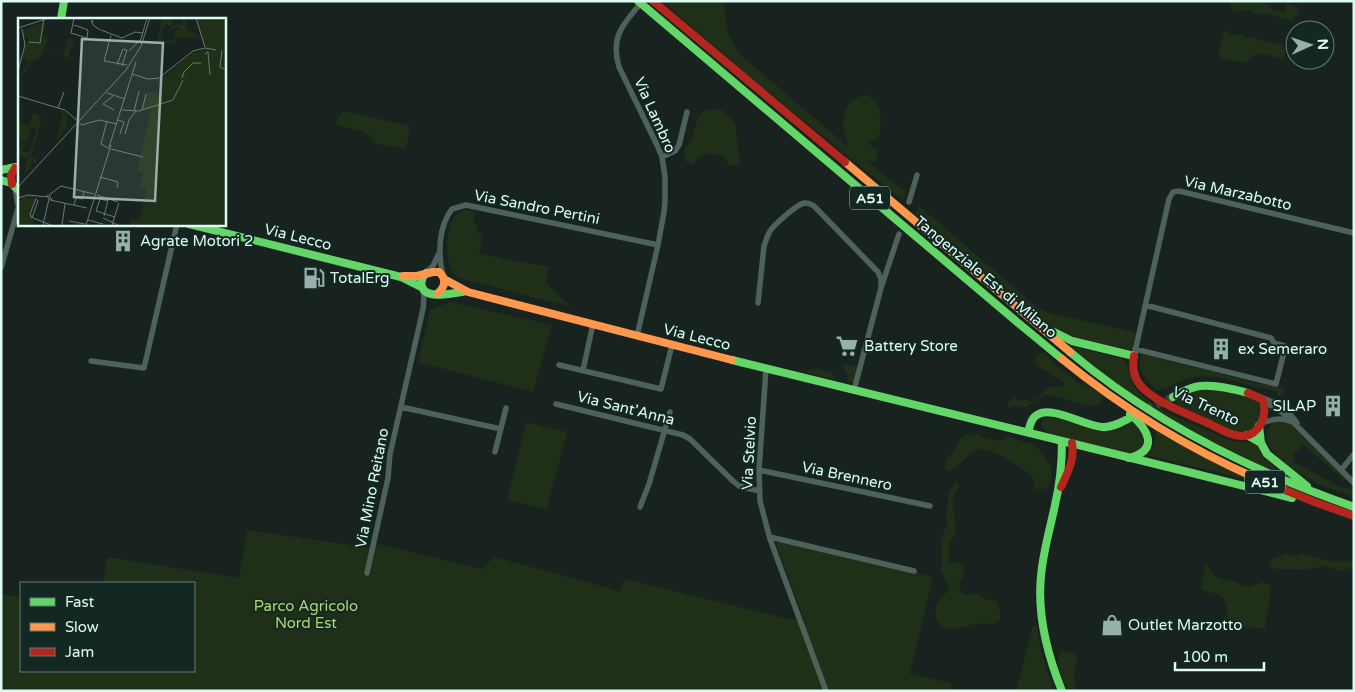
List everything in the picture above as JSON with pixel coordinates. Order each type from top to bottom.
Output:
[{"type":"main road","points":[[61,18],[64,1]]},
{"type":"main road","name":"Tangenziale Est di Milano","points":[[638,1],[1017,322],[1105,391],[1134,411],[1202,451],[1260,480],[1354,516]]},
{"type":"main road","name":"Tangenziale Est di Milano","points":[[653,1],[1076,357],[1153,413],[1228,456],[1320,496],[1354,507]]},
{"type":"main road","points":[[1,170],[17,167]]},
{"type":"main road","points":[[15,188],[11,175],[17,167]]},
{"type":"main road","points":[[1,180],[15,188]]},
{"type":"main road","name":"Via Lecco","points":[[193,225],[401,276],[420,276],[434,271],[441,274],[443,278],[455,286],[468,292],[766,369]]},
{"type":"main road","points":[[422,288],[421,280],[426,273]]},
{"type":"main road","name":"Via Lecco","points":[[401,276],[429,294],[468,292]]},
{"type":"main road","points":[[435,294],[442,289],[443,278]]},
{"type":"main road","points":[[998,292],[1062,338],[1078,343],[1134,353]]},
{"type":"main road","name":"Via Trento","points":[[1134,353],[1134,374],[1141,386],[1149,394],[1183,412],[1233,434],[1239,436],[1247,435],[1254,431],[1265,415],[1265,405]]},
{"type":"main road","points":[[766,369],[1028,432],[1264,492],[1320,504]]},
{"type":"main road","name":"Via Trento","points":[[1173,397],[1193,387],[1205,385],[1259,397]]},
{"type":"main road","points":[[1105,391],[1142,425],[1147,434],[1148,442],[1144,452],[1129,458]]},
{"type":"main road","points":[[1259,397],[1265,405]]},
{"type":"main road","points":[[1028,432],[1033,419],[1042,412],[1056,414],[1100,427],[1112,426],[1128,419]]},
{"type":"main road","points":[[1259,425],[1260,443]]},
{"type":"main road","points":[[1247,435],[1260,443],[1276,462],[1320,496]]},
{"type":"main road","points":[[1062,441],[1057,496],[1043,558],[1040,592],[1045,642],[1062,691]]},
{"type":"main road","points":[[1057,496],[1072,462],[1074,451],[1072,443]]},
{"type":"street","name":"Via Lambro","points":[[637,336],[658,245],[665,201],[665,178],[662,157],[619,67],[617,59],[616,44],[618,36],[642,1]]},
{"type":"street","points":[[662,157],[675,152],[679,145],[687,112]]},
{"type":"street","points":[[909,202],[917,175]]},
{"type":"street","points":[[15,188],[18,201]]},
{"type":"street","name":"Via Marzabotto","points":[[1134,353],[1168,199],[1173,192],[1179,191],[1354,233]]},
{"type":"street","points":[[758,303],[764,246],[767,237],[776,224],[798,206],[806,203],[815,207],[878,272],[881,278],[881,288]]},
{"type":"street","name":"Via Sandro Pertini","points":[[440,249],[444,221],[452,209],[466,205],[658,245]]},
{"type":"street","points":[[1,268],[18,208]]},
{"type":"street","points":[[91,361],[144,368],[177,225]]},
{"type":"street","points":[[854,390],[881,288],[898,234]]},
{"type":"street","points":[[426,273],[433,266],[440,249]]},
{"type":"street","points":[[440,249],[443,278]]},
{"type":"street","name":"Via Mino Reitano","points":[[367,572],[388,478],[390,454],[423,309],[424,297],[422,288]]},
{"type":"street","name":"Via Mino Reitano","points":[[423,309],[426,302],[435,294]]},
{"type":"street","points":[[1134,353],[1276,384],[1285,348],[1285,346],[1274,343],[1271,338],[1145,306]]},
{"type":"street","points":[[583,370],[592,324]]},
{"type":"street","points":[[559,365],[661,389],[672,345]]},
{"type":"street","name":"Via Stelvio","points":[[766,369],[759,470],[759,491],[763,515],[826,691]]},
{"type":"street","points":[[1259,397],[1280,405],[1294,418],[1299,427]]},
{"type":"street","name":"Via Sant'Anna","points":[[556,404],[683,435],[690,439],[733,481],[748,489],[759,491]]},
{"type":"street","points":[[1265,405],[1273,406],[1299,427],[1354,483]]},
{"type":"street","points":[[402,408],[501,430]]},
{"type":"street","points":[[495,452],[506,408]]},
{"type":"street","points":[[640,507],[649,484],[670,412]]},
{"type":"street","points":[[1259,425],[1278,418],[1284,418],[1293,422]]},
{"type":"street","points":[[1341,470],[1354,454]]},
{"type":"street","name":"Via Brennero","points":[[759,470],[930,506]]},
{"type":"street","points":[[770,537],[914,571]]},
{"type":"green space","points":[[662,1],[724,1],[725,18],[730,37],[743,57],[847,146],[843,123],[847,108],[851,101],[858,97],[866,95],[872,98],[882,112],[879,116],[881,126],[879,137],[868,143],[878,151],[875,162],[867,161],[906,192],[904,201],[754,80]]},
{"type":"green space","points":[[1231,1],[1264,2],[1273,10],[1283,12],[1286,10],[1286,5],[1290,4],[1299,8],[1300,13],[1293,20],[1289,20],[1269,14],[1256,14],[1248,10],[1236,12],[1231,8]]},
{"type":"green space","points":[[1224,31],[1232,36],[1239,34],[1246,38],[1255,38],[1281,44],[1285,49],[1285,55],[1283,59],[1257,54],[1245,63],[1220,58],[1218,54]]},
{"type":"green space","points":[[706,110],[722,110],[736,124],[740,159],[738,166],[729,165],[723,155],[708,153],[699,157],[692,165],[686,162],[685,149],[692,139],[698,118]]},
{"type":"green space","points":[[343,111],[410,126],[406,149],[373,143],[367,134],[335,123]]},
{"type":"green space","points":[[918,205],[1038,308],[1049,313],[1134,332],[1136,334],[1133,347],[1130,351],[1073,339],[1053,329],[916,214]]},
{"type":"green space","points":[[467,210],[475,211],[473,224],[478,225],[476,232],[483,234],[479,254],[549,267],[546,283],[571,307],[459,278],[455,275],[449,265],[448,233],[456,215]]},
{"type":"green space","points":[[451,302],[552,325],[533,392],[418,362],[430,310]]},
{"type":"green space","points":[[1065,344],[1120,358],[1127,365],[1134,385],[1140,394],[1156,406],[1225,438],[1236,442],[1256,444],[1277,470],[1271,473],[1165,419]]},
{"type":"green space","points":[[1041,353],[1044,353],[1055,365],[1069,374],[1076,382],[1089,386],[1102,395],[1102,402],[1098,405],[1090,406],[1049,395],[1024,408],[1017,406],[1009,407],[1007,405],[1008,402],[1014,398],[1031,402],[1040,397],[1041,393],[1050,387],[1060,387],[1064,384],[1060,379],[1055,378],[1052,374],[1035,365],[1036,358]]},
{"type":"green space","points":[[1141,354],[1255,383],[1276,386],[1283,388],[1284,392],[1281,396],[1278,396],[1275,391],[1261,389],[1225,378],[1207,376],[1186,379],[1158,390],[1143,375],[1140,366]]},
{"type":"green space","points":[[856,363],[857,369],[853,382],[847,382],[848,376],[842,364],[852,366]]},
{"type":"green space","points":[[813,368],[831,372],[835,377],[833,379],[807,373],[808,370]]},
{"type":"green space","points":[[1213,388],[1244,395],[1259,401],[1262,407],[1261,415],[1252,429],[1234,432],[1182,408],[1176,402],[1178,399],[1194,391]]},
{"type":"green space","points":[[1048,416],[1097,429],[1134,420],[1144,431],[1143,450],[1127,454],[1047,433],[1043,428],[1042,421]]},
{"type":"green space","points":[[1277,420],[1289,422],[1348,480],[1344,480],[1303,444],[1294,454],[1294,462],[1340,487],[1348,488],[1353,485],[1354,497],[1325,486],[1297,472],[1273,451],[1267,436],[1270,426]]},
{"type":"green space","points":[[526,422],[567,432],[547,509],[507,500]]},
{"type":"green space","points":[[1154,429],[1253,481],[1145,455],[1151,450],[1154,443]]},
{"type":"green space","points":[[976,433],[984,438],[999,441],[1010,437],[1033,444],[1045,455],[1046,461],[1051,464],[1052,474],[1048,486],[1041,490],[1035,489],[1033,479],[1023,469],[999,454],[984,449],[975,451],[957,467],[948,471],[945,468],[945,460],[954,451],[965,434],[972,436]]},
{"type":"green space","points":[[956,482],[959,484],[952,501],[956,532],[949,544],[950,563],[963,565],[964,573],[959,586],[963,594],[977,593],[984,599],[997,602],[1001,616],[994,623],[949,629],[944,628],[937,622],[935,613],[937,603],[948,591],[948,586],[941,570],[941,538],[947,526],[948,493]]},
{"type":"green space","name":"Parco Agricolo Nord Est","points":[[247,530],[371,548],[373,543],[482,569],[494,557],[620,591],[624,579],[805,623],[776,544],[780,540],[933,577],[910,674],[951,683],[950,688],[963,691],[1,691],[1,594],[20,597],[20,672],[195,672],[195,582],[103,582],[107,557],[239,578]]},
{"type":"green space","points":[[1287,554],[1292,556],[1302,554],[1334,562],[1344,560],[1354,563],[1354,567],[1339,571],[1325,566],[1304,570],[1276,569],[1271,567],[1269,563],[1272,559]]},
{"type":"green space","points":[[1206,561],[1214,574],[1220,579],[1235,581],[1245,587],[1263,582],[1271,586],[1266,629],[1228,625],[1227,608],[1224,600],[1217,594],[1207,592],[1201,588]]},
{"type":"green space","points":[[1033,625],[1037,626],[1041,651],[1054,691],[1016,691]]},
{"type":"green space","points":[[1061,650],[1075,654],[1078,657],[1074,671],[1076,691],[1068,691],[1061,676],[1058,661]]},
{"type":"tunnel","points":[[1145,410],[1173,397]]},
{"type":"traffic: fast","points":[[61,18],[64,1]]},
{"type":"traffic: fast","points":[[638,1],[1062,359]]},
{"type":"traffic: fast","points":[[1,170],[16,167]]},
{"type":"traffic: fast","points":[[1,180],[11,183],[18,190]]},
{"type":"traffic: fast","points":[[193,225],[401,277],[421,287]]},
{"type":"traffic: fast","points":[[426,273],[423,276],[421,285],[425,291],[434,295],[463,292]]},
{"type":"traffic: fast","points":[[1054,332],[1072,341],[1134,356]]},
{"type":"traffic: fast","points":[[1070,352],[1135,401],[1205,443],[1278,478],[1354,507]]},
{"type":"traffic: fast","points":[[732,360],[1184,471]]},
{"type":"traffic: fast","points":[[1173,397],[1189,389],[1201,386],[1222,387],[1248,393]]},
{"type":"traffic: fast","points":[[1028,432],[1033,418],[1043,413],[1059,414],[1102,427],[1119,424],[1128,419]]},
{"type":"traffic: fast","points":[[1129,458],[1145,450],[1148,445],[1146,432],[1130,414]]},
{"type":"traffic: fast","points":[[1259,426],[1261,443]]},
{"type":"traffic: fast","points":[[1247,435],[1261,443],[1267,454],[1307,486]]},
{"type":"traffic: fast","points":[[1062,441],[1057,497],[1043,558],[1040,591],[1044,635],[1062,691]]},
{"type":"traffic: fast","points":[[1184,471],[1292,498]]},
{"type":"traffic: slow","points":[[845,162],[1070,352]]},
{"type":"traffic: slow","points":[[403,276],[417,276],[439,272],[443,277],[444,283],[438,293]]},
{"type":"traffic: slow","points":[[444,279],[468,292],[732,360]]},
{"type":"traffic: slow","points":[[1062,359],[1084,377],[1155,425],[1206,454],[1258,479]]},
{"type":"traffic: jam","points":[[653,1],[845,162]]},
{"type":"traffic: jam","points":[[12,184],[11,175],[15,168]]},
{"type":"traffic: jam","points":[[1134,356],[1134,375],[1146,391],[1173,408],[1230,434],[1238,436],[1248,435],[1254,432],[1261,423],[1264,411],[1262,399],[1248,393]]},
{"type":"traffic: jam","points":[[1061,487],[1072,460],[1072,443]]},
{"type":"traffic: jam","points":[[1258,479],[1354,516]]},
{"type":"place","name":"Agrate Motori 2","points":[[123,241]]},
{"type":"place","name":"TotalErg","points":[[314,278]]},
{"type":"place","name":"Battery Store","points":[[847,346]]},
{"type":"place","name":"ex Semeraro","points":[[1221,349]]},
{"type":"place","name":"SILAP","points":[[1333,406]]},
{"type":"place","name":"Outlet Marzotto","points":[[1112,625]]}]
